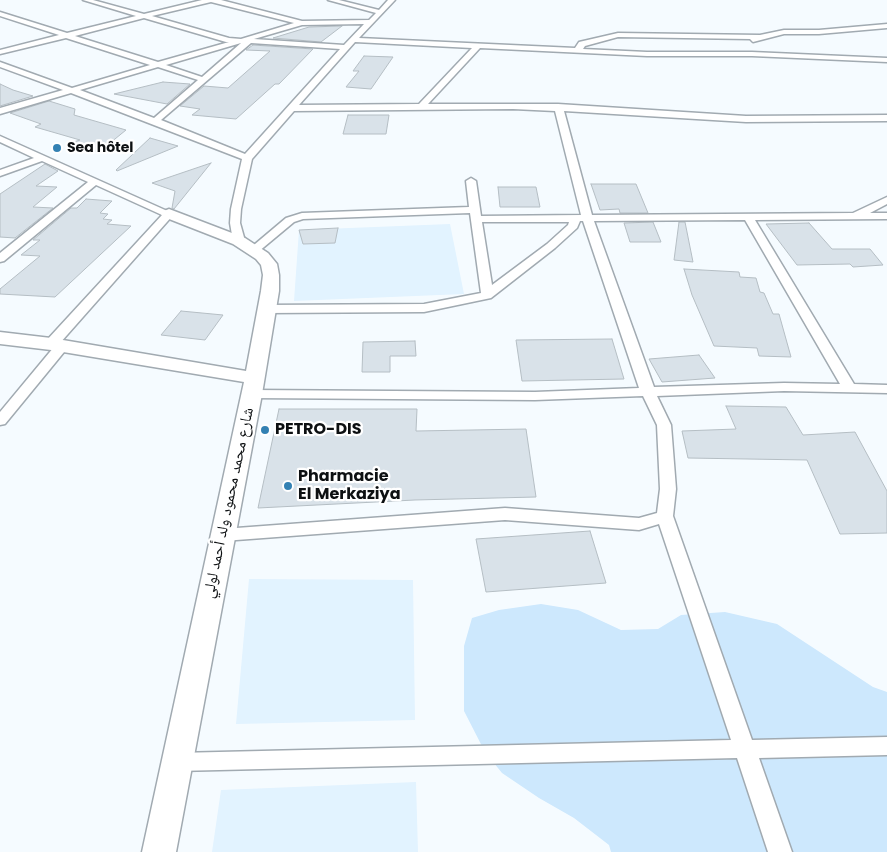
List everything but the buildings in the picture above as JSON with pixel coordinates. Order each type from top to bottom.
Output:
[{"type":"street","points":[[86,0],[220,39],[346,47]]},
{"type":"street","points":[[0,52],[211,0],[302,23],[370,22]]},
{"type":"street","points":[[332,0],[380,12]]},
{"type":"street","points":[[392,0],[346,47],[247,158],[236,209],[235,223],[247,245],[290,220],[302,216],[476,214],[581,218],[887,216]]},
{"type":"street","points":[[0,14],[205,80]]},
{"type":"street","points":[[0,24],[18,20]]},
{"type":"street","points":[[0,111],[156,65],[244,42],[302,23]]},
{"type":"street","points":[[737,54],[742,44],[760,37],[784,32],[819,32],[887,26]]},
{"type":"street","points":[[578,50],[582,44],[618,35],[760,37]]},
{"type":"street","points":[[353,40],[647,54],[737,54],[887,60]]},
{"type":"street","points":[[156,120],[205,80],[244,42]]},
{"type":"street","points":[[422,107],[479,45]]},
{"type":"street","points":[[0,64],[156,120],[247,158]]},
{"type":"street","points":[[292,108],[558,107],[746,119],[887,118]]},
{"type":"street","points":[[558,107],[581,218],[648,392],[664,425],[668,489],[666,516],[780,852]]},
{"type":"street","points":[[0,139],[169,214],[57,345],[0,421]]},
{"type":"street","points":[[0,173],[43,158]]},
{"type":"street","points":[[0,259],[95,181]]},
{"type":"street","points":[[471,181],[487,295]]},
{"type":"street","points":[[853,216],[887,200]]},
{"type":"street","name":"شارع محمد محمود ولد أحمد لولي","points":[[159,852],[253,386],[271,283],[269,264],[247,245],[169,214]]},
{"type":"street","points":[[748,217],[849,387]]},
{"type":"street","points":[[267,309],[424,308],[487,295],[551,246],[581,218]]},
{"type":"street","points":[[0,338],[57,345],[253,386],[526,396],[849,387],[887,389]]},
{"type":"street","points":[[223,535],[505,514],[639,524],[666,516]]},
{"type":"street","points":[[176,762],[887,746]]},
{"type":"shaded area","points":[[450,224],[464,294],[294,301],[299,230]]},
{"type":"shaded area","points":[[249,579],[413,580],[415,720],[236,724]]},
{"type":"shaded area","points":[[541,604],[578,610],[621,630],[658,629],[681,615],[725,612],[777,624],[873,687],[887,692],[887,852],[611,852],[609,845],[574,818],[539,798],[502,773],[485,752],[464,711],[464,646],[472,618],[499,610]]},
{"type":"shaded area","points":[[416,782],[418,852],[212,852],[221,790]]},
{"type":"place","name":"Sea hôtel","points":[[57,148]]},
{"type":"place","name":"PETRO-DIS","points":[[265,430]]},
{"type":"place","name":"Pharmacie El Merkaziya","points":[[288,486]]}]
